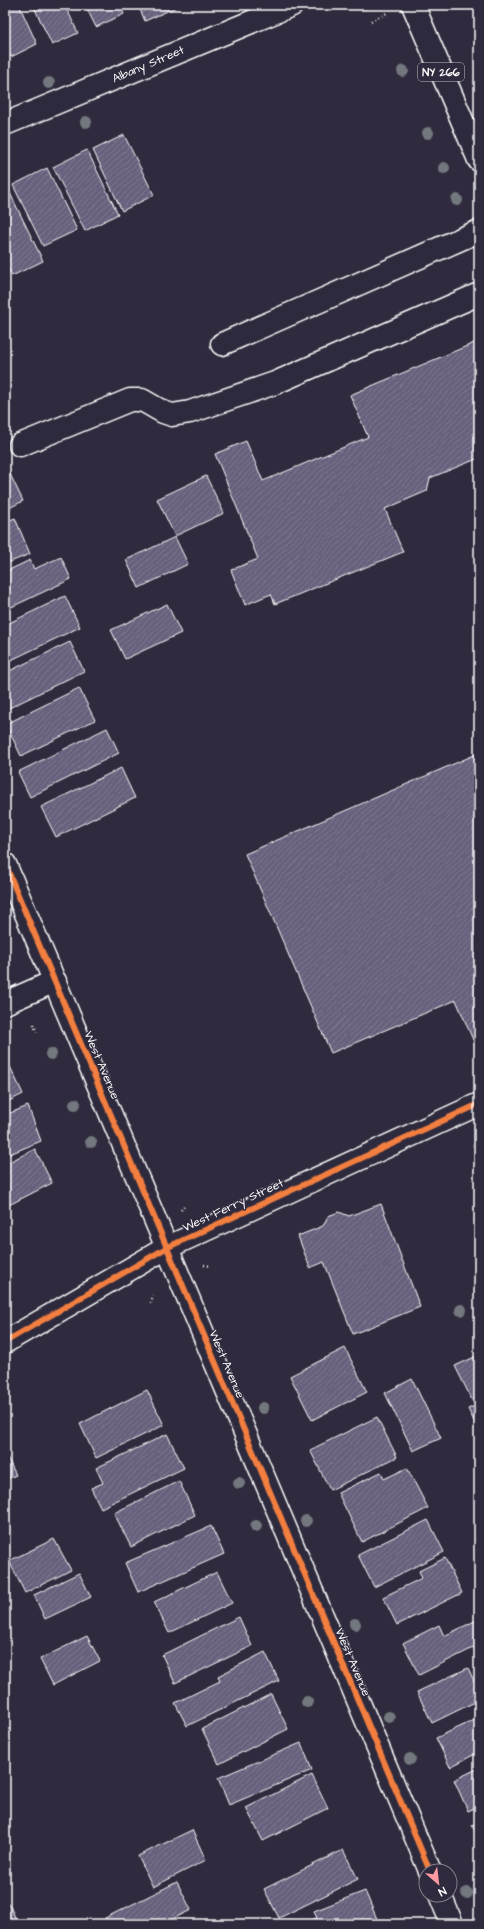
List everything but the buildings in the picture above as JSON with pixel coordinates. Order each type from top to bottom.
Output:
[{"type":"street","name":"Albany Street","points":[[5,124],[292,5]]},
{"type":"street","name":"NY 266","points":[[413,5],[479,160]]},
{"type":"street","points":[[222,344],[479,232]]},
{"type":"street","points":[[20,445],[130,400],[142,400],[163,412],[172,415],[190,412],[275,383],[479,294]]},
{"type":"street","name":"West Avenue","points":[[5,864],[427,1863]]},
{"type":"street","points":[[5,1003],[55,981]]},
{"type":"street","name":"West Ferry Street","points":[[5,1342],[166,1248],[479,1104]]},
{"type":"street","points":[[443,1903],[452,1924]]},
{"type":"path","points":[[363,5],[367,11]]},
{"type":"path","points":[[371,21],[391,12]]},
{"type":"path","points":[[34,1024],[37,1035]]},
{"type":"path","points":[[473,1146],[479,1144]]},
{"type":"path","points":[[203,1265],[211,1266]]},
{"type":"path","points":[[151,1303],[153,1295]]},
{"type":"cycle path","points":[[5,864],[427,1863]]},
{"type":"cycle path","points":[[5,1342],[166,1248],[479,1104]]}]
